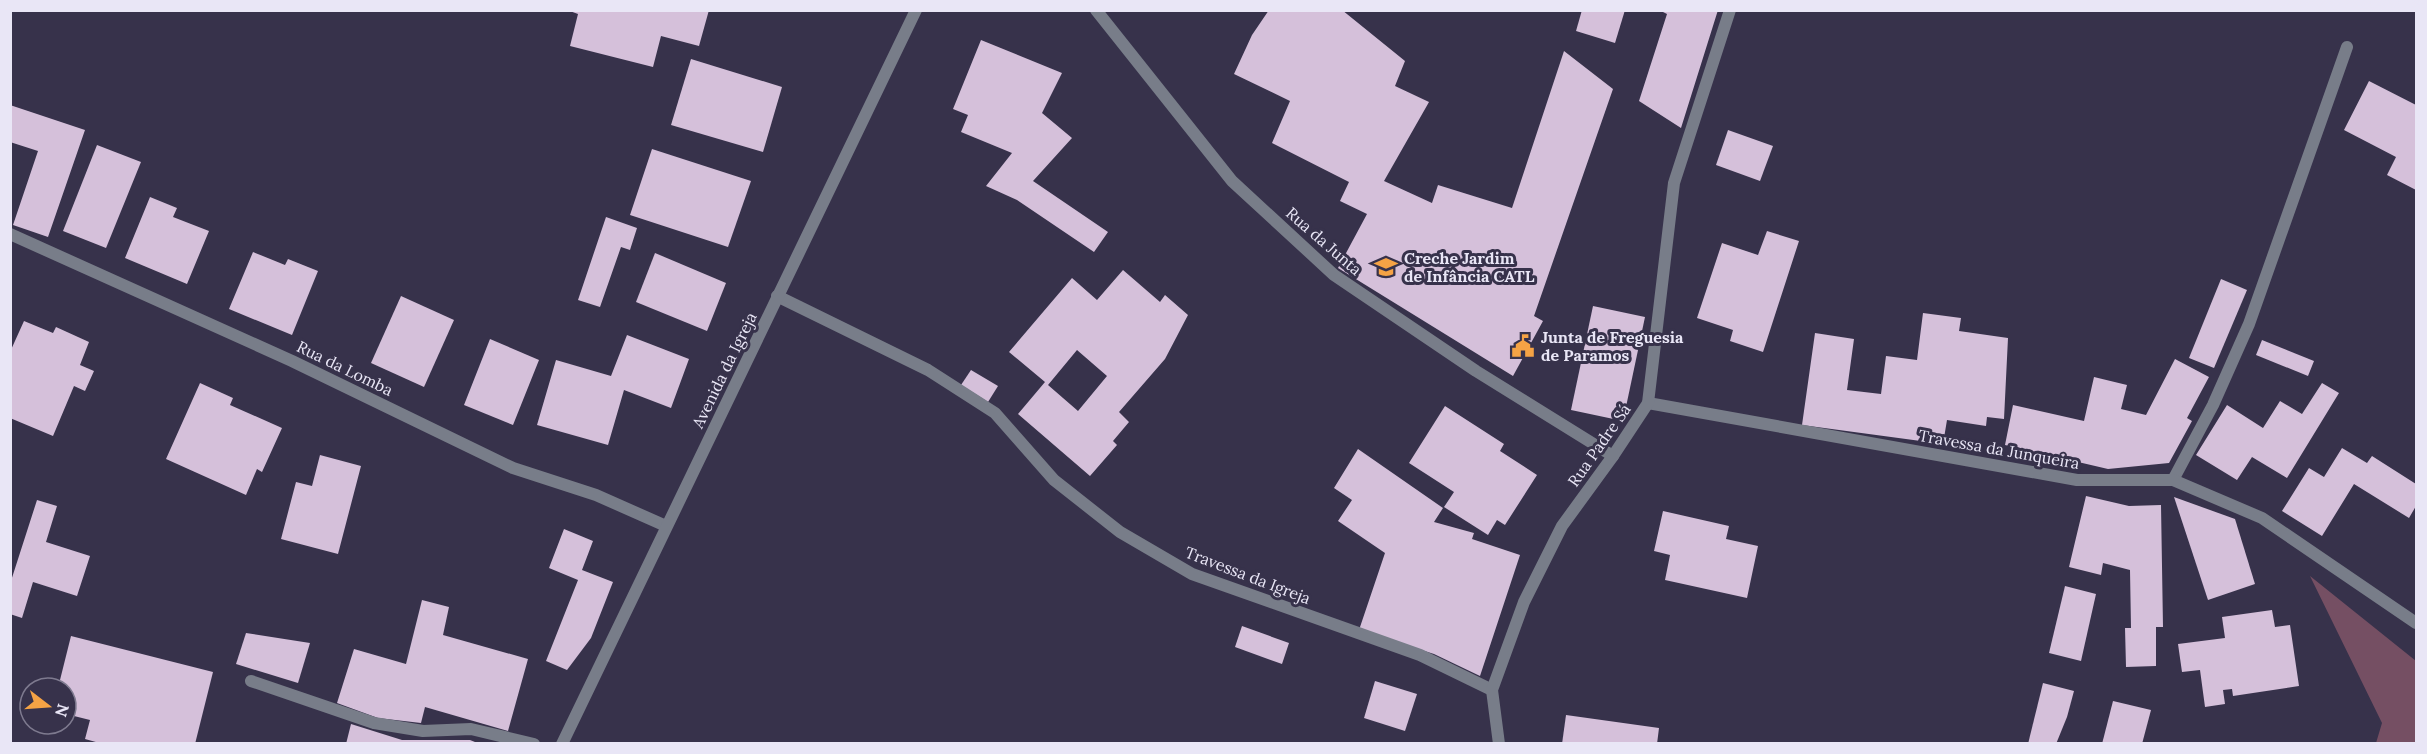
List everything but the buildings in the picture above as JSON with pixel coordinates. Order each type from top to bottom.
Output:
[{"type":"street","name":"Avenida da Igreja","points":[[562,744],[916,10]]},
{"type":"street","name":"Rua da Junta","points":[[1096,10],[1232,181],[1334,275],[1476,371],[1613,456]]},
{"type":"street","name":"Rua Padre Sá","points":[[1499,744],[1492,690],[1508,641],[1542,563],[1562,526],[1648,403],[1674,183],[1730,10]]},
{"type":"street","points":[[2173,480],[2213,405],[2249,324],[2347,47]]},
{"type":"street","name":"Rua da Lomba","points":[[10,234],[292,361],[513,468],[596,495],[666,526]]},
{"type":"street","name":"Travessa da Igreja","points":[[777,296],[928,370],[995,413],[1054,480],[1120,532],[1192,574],[1420,655],[1492,690]]},
{"type":"street","name":"Travessa da Junqueira","points":[[1648,403],[2077,480],[2173,480],[2262,518],[2416,623]]},
{"type":"street","points":[[251,681],[374,723],[423,731],[471,729],[534,744]]},
{"type":"shaded area","points":[[2310,576],[2416,661],[2416,743],[2376,743],[2382,723]]},
{"type":"place","name":"Creche Jardim de Infância CATL","points":[[1386,267]]},
{"type":"place","name":"Junta de Freguesia de Paramos","points":[[1523,346]]}]
